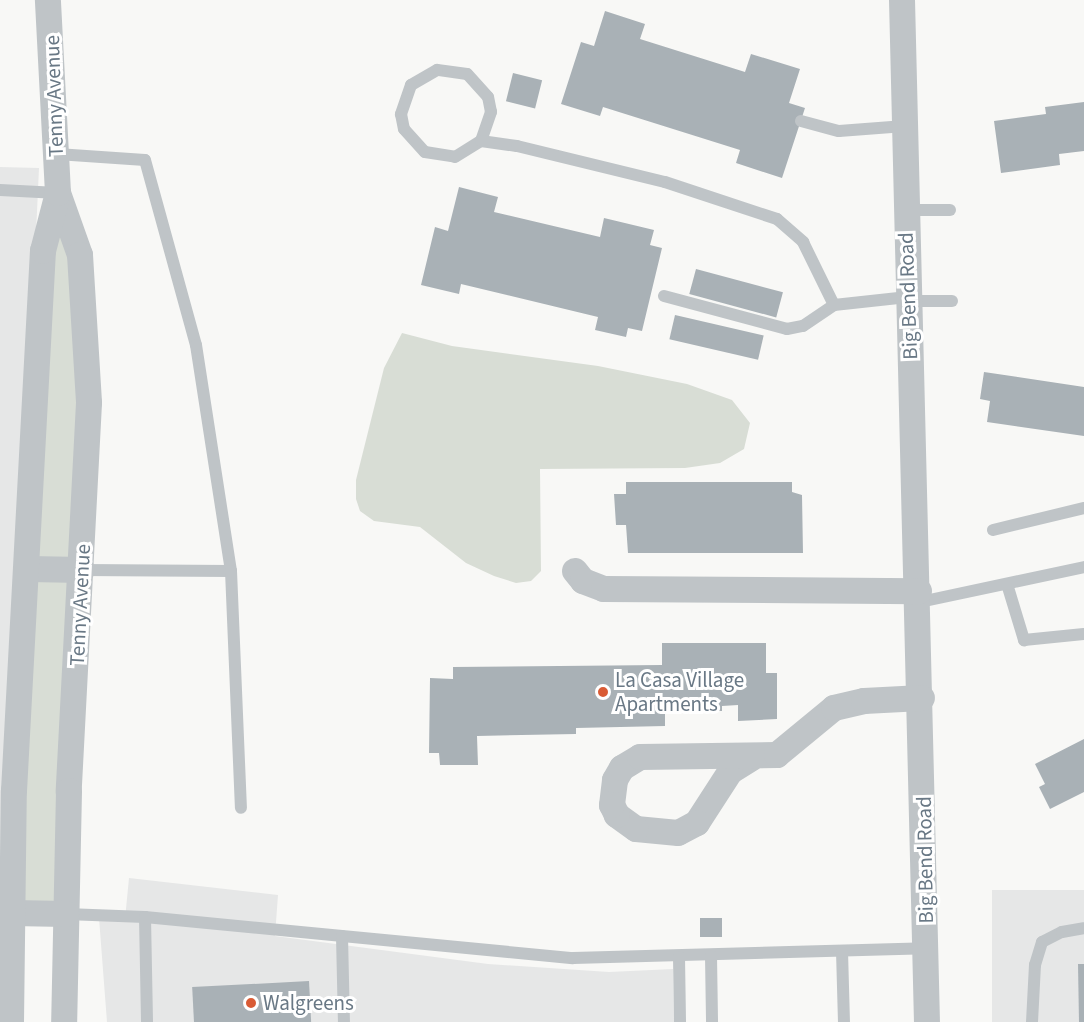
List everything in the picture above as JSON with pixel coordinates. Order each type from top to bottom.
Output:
[{"type":"street","name":"Tenny Avenue","points":[[11,1022],[6,913],[29,569],[43,251],[58,193],[48,0]]},
{"type":"street","name":"Big Bend Road","points":[[902,0],[905,210],[920,597],[927,1022]]},
{"type":"street","name":"Tenny Avenue","points":[[58,193],[80,255],[87,328],[89,403],[66,914],[64,1022]]},
{"type":"street","points":[[29,569],[82,570]]},
{"type":"street","points":[[575,571],[583,581],[604,589],[920,597]]},
{"type":"street","points":[[752,758],[730,772],[697,823],[678,833],[636,829],[617,815],[612,805],[615,780],[622,768],[640,757],[752,758],[777,755],[789,749],[819,717],[834,708],[864,701],[922,698]]},
{"type":"street","points":[[6,913],[66,914]]},
{"type":"lane","points":[[437,70],[467,74],[479,84],[489,104],[488,127],[481,141],[469,151],[447,157],[425,152],[412,143],[401,114],[411,86],[437,70]]},
{"type":"lane","points":[[801,121],[839,131],[905,126]]},
{"type":"lane","points":[[481,141],[665,182],[777,219],[803,242],[834,305]]},
{"type":"lane","points":[[57,154],[145,160],[196,345],[231,571],[241,808]]},
{"type":"lane","points":[[0,190],[58,193]]},
{"type":"lane","points":[[905,210],[951,210]]},
{"type":"lane","points":[[664,296],[787,329],[803,326],[834,305],[908,299],[952,301]]},
{"type":"lane","points":[[993,530],[1084,508]]},
{"type":"lane","points":[[920,597],[1007,584],[1084,567]]},
{"type":"lane","points":[[82,570],[231,571]]},
{"type":"lane","points":[[1007,584],[1024,640],[1084,634]]},
{"type":"lane","points":[[66,914],[145,917],[573,958],[679,957],[926,948]]},
{"type":"lane","points":[[145,917],[147,1022]]},
{"type":"lane","points":[[1032,1022],[1035,965],[1042,942],[1062,932],[1084,928]]},
{"type":"lane","points":[[342,936],[344,1022]]},
{"type":"lane","points":[[842,951],[844,1022]]},
{"type":"lane","points":[[711,956],[712,1022]]},
{"type":"lane","points":[[679,957],[680,1022]]},
{"type":"shaded area","points":[[0,167],[39,168],[0,1022]]},
{"type":"shaded area","points":[[58,193],[80,255],[66,914],[12,913]]},
{"type":"shaded area","points":[[402,333],[452,346],[598,366],[687,384],[732,400],[750,423],[744,449],[720,463],[685,468],[540,469],[541,571],[531,581],[516,583],[494,576],[466,563],[420,527],[374,521],[360,511],[356,499],[356,480],[384,368]]},
{"type":"shaded area","points":[[129,878],[278,895],[275,936],[488,964],[609,972],[673,969],[674,1022],[107,1022],[99,918],[125,919]]},
{"type":"shaded area","points":[[992,890],[1084,890],[1084,1022],[992,1022]]},
{"type":"building","points":[[605,11],[645,24],[640,39],[745,72],[751,54],[800,69],[789,103],[805,108],[782,178],[736,163],[740,150],[603,107],[600,116],[561,104],[581,42],[594,46]]},
{"type":"building","points":[[513,73],[542,80],[535,108],[506,101]]},
{"type":"building","points":[[1084,102],[1084,151],[1059,154],[1060,165],[1001,173],[994,121],[1046,114],[1045,107]]},
{"type":"building","points":[[459,187],[498,197],[494,212],[600,237],[604,218],[654,230],[650,245],[662,248],[642,331],[628,328],[626,337],[595,330],[598,317],[461,284],[459,294],[421,285],[435,227],[448,231]]},
{"type":"building","points":[[696,269],[783,292],[776,317],[689,294]]},
{"type":"building","points":[[675,315],[764,335],[758,360],[669,339]]},
{"type":"building","points":[[984,372],[1084,387],[1084,436],[987,422],[990,401],[980,399]]},
{"type":"building","points":[[626,482],[792,482],[792,492],[802,495],[803,553],[628,553],[626,525],[616,525],[614,494],[626,494]]},
{"type":"building","name":"La Casa Village Apartments","points":[[662,643],[766,643],[766,673],[777,673],[777,719],[738,721],[738,705],[722,706],[722,711],[665,711],[665,726],[576,728],[576,734],[477,736],[478,765],[440,765],[439,753],[429,753],[430,678],[453,679],[453,667],[662,665]]},
{"type":"building","points":[[1084,739],[1084,792],[1050,809],[1039,787],[1045,784],[1035,764]]},
{"type":"building","points":[[700,918],[722,918],[722,937],[700,937]]},
{"type":"building","points":[[1078,964],[1084,964],[1084,1022],[1079,1022]]},
{"type":"building","name":"Walgreens","points":[[309,981],[311,1022],[194,1022],[192,987]]},
{"type":"place","name":"La Casa Village Apartments","points":[[603,692]]},
{"type":"place","name":"Walgreens","points":[[251,1003]]}]
